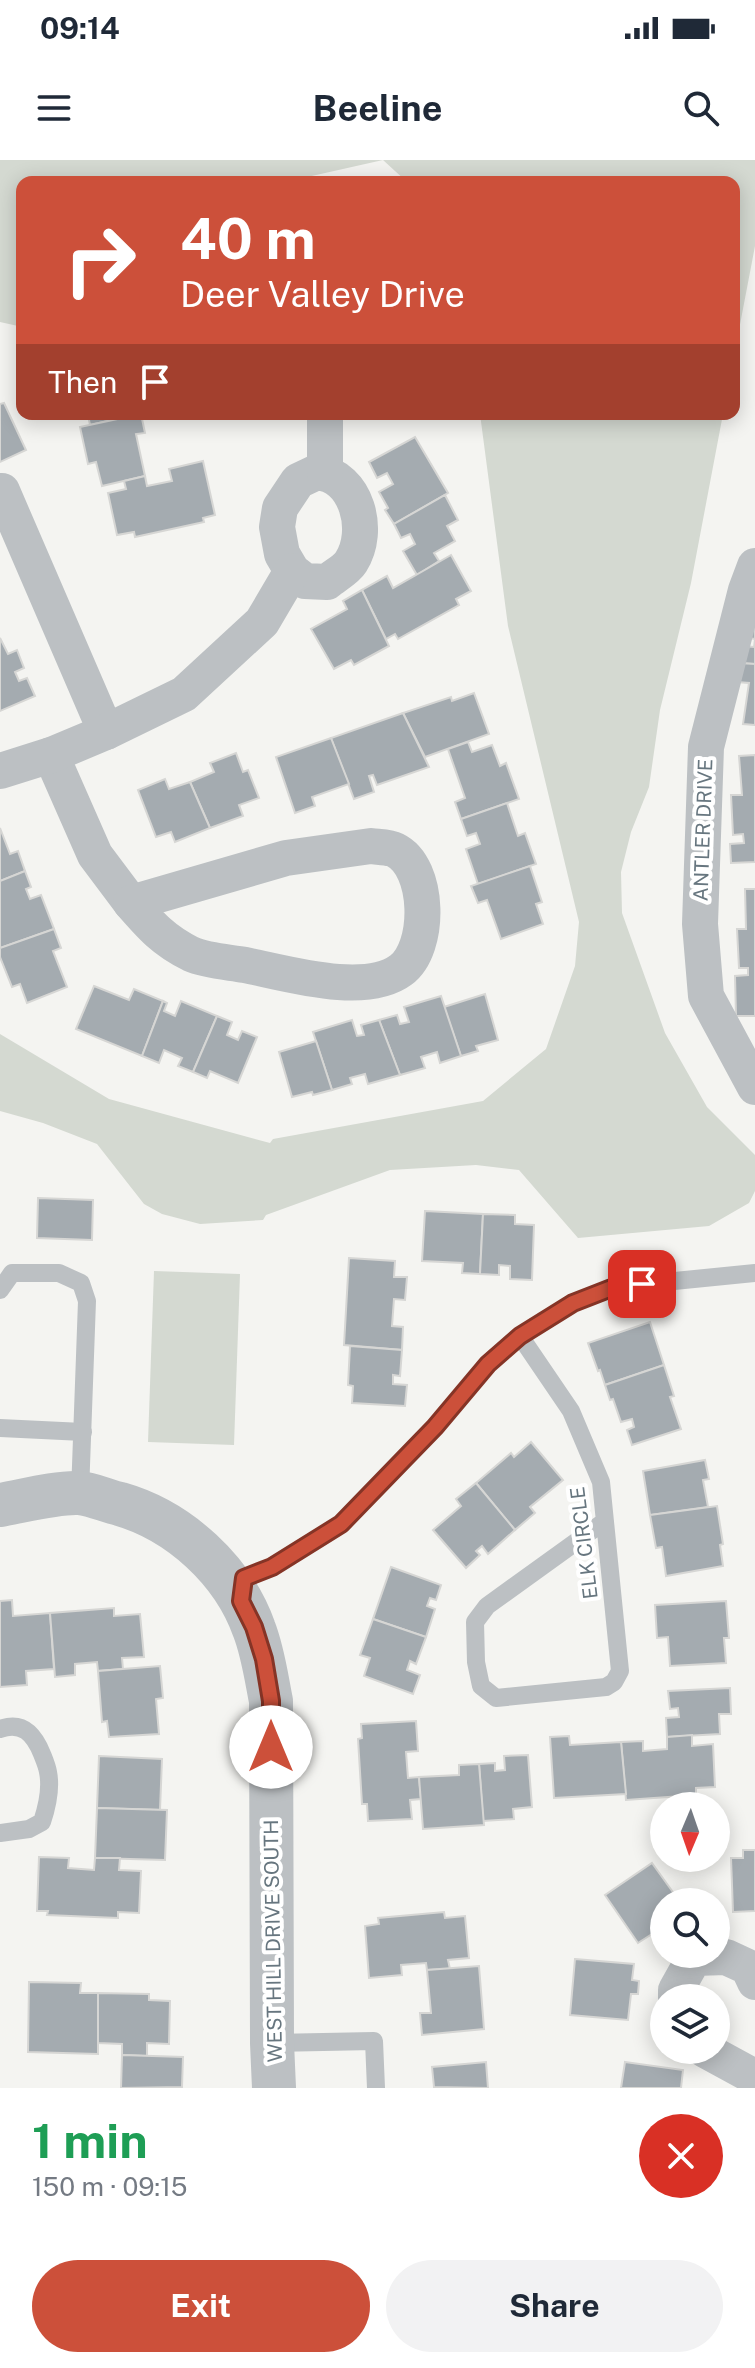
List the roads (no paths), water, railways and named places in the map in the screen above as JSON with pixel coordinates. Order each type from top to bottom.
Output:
[{"type":"street","points":[[325,420],[325,473]]},
{"type":"street","points":[[317,472],[325,473],[345,484],[359,510],[360,539],[351,563],[327,582],[305,581],[292,571],[282,554],[277,527],[280,508],[298,481],[317,472]]},
{"type":"street","points":[[2,491],[106,732]]},
{"type":"street","name":"ANTLER DRIVE","points":[[755,566],[746,590],[706,747],[700,924],[706,996],[755,1087]]},
{"type":"street","points":[[0,771],[51,755],[106,732],[184,694],[262,622],[292,571]]},
{"type":"street","points":[[51,755],[95,855],[131,903],[161,937],[195,956],[338,982],[377,981],[402,970],[418,947],[423,915],[422,893],[411,865],[395,849],[371,846],[286,858],[131,903]]},
{"type":"street","name":"WEST HILL DRIVE SOUTH","points":[[0,1505],[80,1493],[141,1510],[190,1540],[216,1565],[241,1601],[254,1627],[264,1659],[271,1701],[274,2088]]},
{"type":"street","points":[[679,1984],[694,1958],[726,1957],[748,1967],[755,1982]]},
{"type":"street","points":[[730,2063],[752,2075]]},
{"type":"lane","points":[[0,1290],[12,1273],[59,1273],[81,1283],[87,1301],[80,1493]]},
{"type":"lane","points":[[241,1601],[244,1578],[272,1567],[341,1524],[435,1427],[488,1364],[520,1336],[573,1303],[614,1287],[755,1273]]},
{"type":"lane","name":"ELK CIRCLE","points":[[520,1336],[571,1411],[601,1482],[605,1521],[620,1671],[614,1682],[606,1687],[496,1698],[481,1686],[476,1662],[475,1622],[487,1606],[605,1521]]},
{"type":"lane","points":[[0,1428],[83,1432]]},
{"type":"lane","points":[[0,1729],[9,1726],[25,1728],[36,1738],[48,1772],[47,1808],[42,1822],[29,1829],[0,1833]]},
{"type":"lane","points":[[272,2043],[374,2041],[376,2088]]}]
